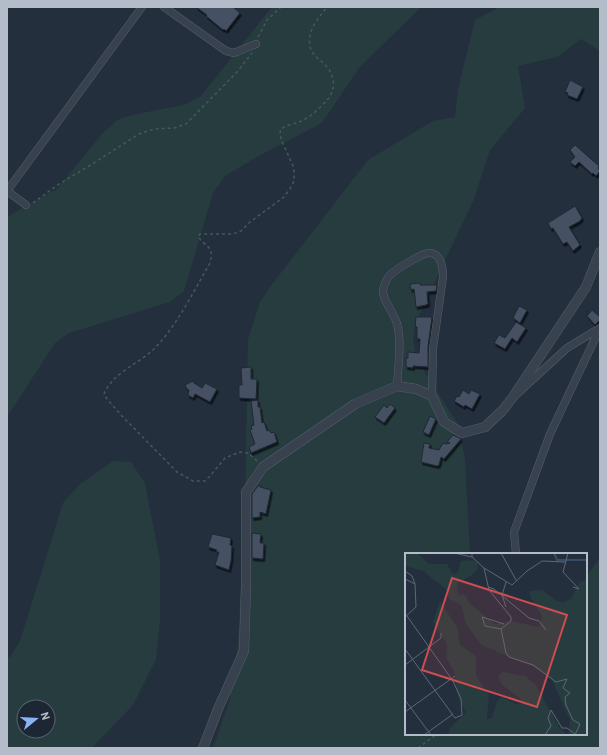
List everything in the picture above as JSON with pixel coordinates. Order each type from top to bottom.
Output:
[{"type":"street","points":[[26,205],[7,191],[142,7]]},
{"type":"street","points":[[164,7],[226,51],[234,53],[256,44]]},
{"type":"street","points":[[397,386],[399,342],[398,325],[384,298],[383,291],[386,281],[392,274],[406,264],[427,253],[433,254],[438,258],[442,266],[443,277],[433,348],[432,396],[444,422],[462,433],[485,427],[502,411],[586,287],[600,252]]},
{"type":"street","points":[[512,397],[526,387],[567,348],[600,328]]},
{"type":"street","points":[[516,553],[514,532],[547,441],[600,328]]},
{"type":"street","points":[[203,748],[218,709],[244,651],[246,492],[263,467],[355,404],[397,386],[416,389],[432,396]]},
{"type":"path","points":[[26,205],[39,200],[59,184],[139,134],[154,129],[174,128],[186,124],[237,72],[251,55],[260,32],[267,20],[281,7]]},
{"type":"path","points":[[263,467],[248,453],[240,452],[225,458],[204,481],[193,481],[177,472],[122,416],[104,394],[107,388],[120,374],[154,349],[174,325],[210,263],[212,255],[210,248],[199,239],[198,236],[200,234],[233,234],[241,231],[250,222],[284,197],[290,189],[294,181],[294,168],[281,139],[280,130],[301,121],[320,107],[331,95],[334,86],[328,67],[313,53],[310,45],[312,29],[328,7]]},
{"type":"path","points":[[418,748],[436,735]]},
{"type":"green space","points":[[272,7],[421,7],[359,68],[322,123],[255,158],[225,176],[213,193],[184,291],[170,302],[69,333],[55,343],[7,417],[7,217],[57,189],[101,135],[117,120],[132,115],[183,105],[200,97]]},
{"type":"green space","points":[[500,7],[600,7],[600,51],[581,39],[557,57],[518,66],[525,108],[490,150],[474,199],[415,324],[413,342],[417,360],[458,424],[465,460],[470,553],[405,553],[405,735],[587,735],[587,575],[600,558],[600,748],[213,748],[230,699],[238,642],[245,510],[248,339],[260,302],[368,160],[433,121],[455,117],[458,89],[475,20]]},
{"type":"green space","points":[[113,461],[131,462],[145,483],[160,561],[160,622],[156,659],[133,705],[92,748],[7,748],[7,657],[10,657],[20,641],[63,503],[80,484]]},
{"type":"building","points":[[196,7],[233,7],[240,13],[226,31]]},
{"type":"building","points":[[570,80],[583,87],[577,99],[567,95],[568,93],[565,92]]},
{"type":"building","points":[[575,145],[599,166],[598,168],[600,171],[596,176],[579,162],[575,166],[570,162],[575,157],[570,150]]},
{"type":"building","points":[[575,206],[582,218],[580,221],[569,227],[580,245],[573,251],[567,242],[563,244],[548,223]]},
{"type":"building","points":[[420,283],[420,285],[437,285],[436,291],[427,292],[428,304],[416,307],[414,289],[411,290],[410,284]]},
{"type":"building","points":[[519,306],[527,310],[520,323],[513,318]]},
{"type":"building","points":[[592,310],[600,317],[600,320],[595,325],[587,316]]},
{"type":"building","points":[[416,317],[432,317],[428,347],[428,367],[406,367],[408,352],[419,353],[420,339],[417,339],[417,327],[415,326]]},
{"type":"building","points":[[516,322],[526,328],[517,342],[512,338],[505,349],[494,343],[499,335],[505,338]]},
{"type":"building","points":[[251,367],[251,379],[257,379],[256,399],[239,398],[239,385],[242,385],[241,368]]},
{"type":"building","points":[[193,381],[202,388],[205,383],[217,389],[210,402],[195,394],[193,398],[188,395],[189,390],[185,385]]},
{"type":"building","points":[[463,390],[469,394],[471,390],[480,394],[472,409],[465,405],[464,407],[454,401],[457,396],[459,397]]},
{"type":"building","points":[[258,400],[262,423],[264,422],[267,431],[269,430],[271,433],[274,432],[277,442],[251,453],[249,447],[255,444],[250,430],[252,429],[251,426],[254,425],[251,401]]},
{"type":"building","points":[[390,404],[395,408],[384,423],[375,417],[384,405],[387,408]]},
{"type":"building","points":[[430,416],[436,419],[429,435],[423,432]]},
{"type":"building","points":[[453,435],[461,439],[444,459],[441,457],[439,465],[437,466],[421,462],[424,443],[430,444],[429,448],[439,450],[443,443],[450,443],[447,442]]},
{"type":"building","points":[[260,485],[260,487],[271,490],[266,514],[260,512],[260,517],[252,518],[252,494]]},
{"type":"building","points":[[252,533],[261,534],[260,543],[264,543],[263,559],[252,558]]},
{"type":"building","points":[[212,534],[231,538],[230,545],[232,546],[229,570],[215,565],[219,552],[216,552],[217,550],[208,547]]}]
